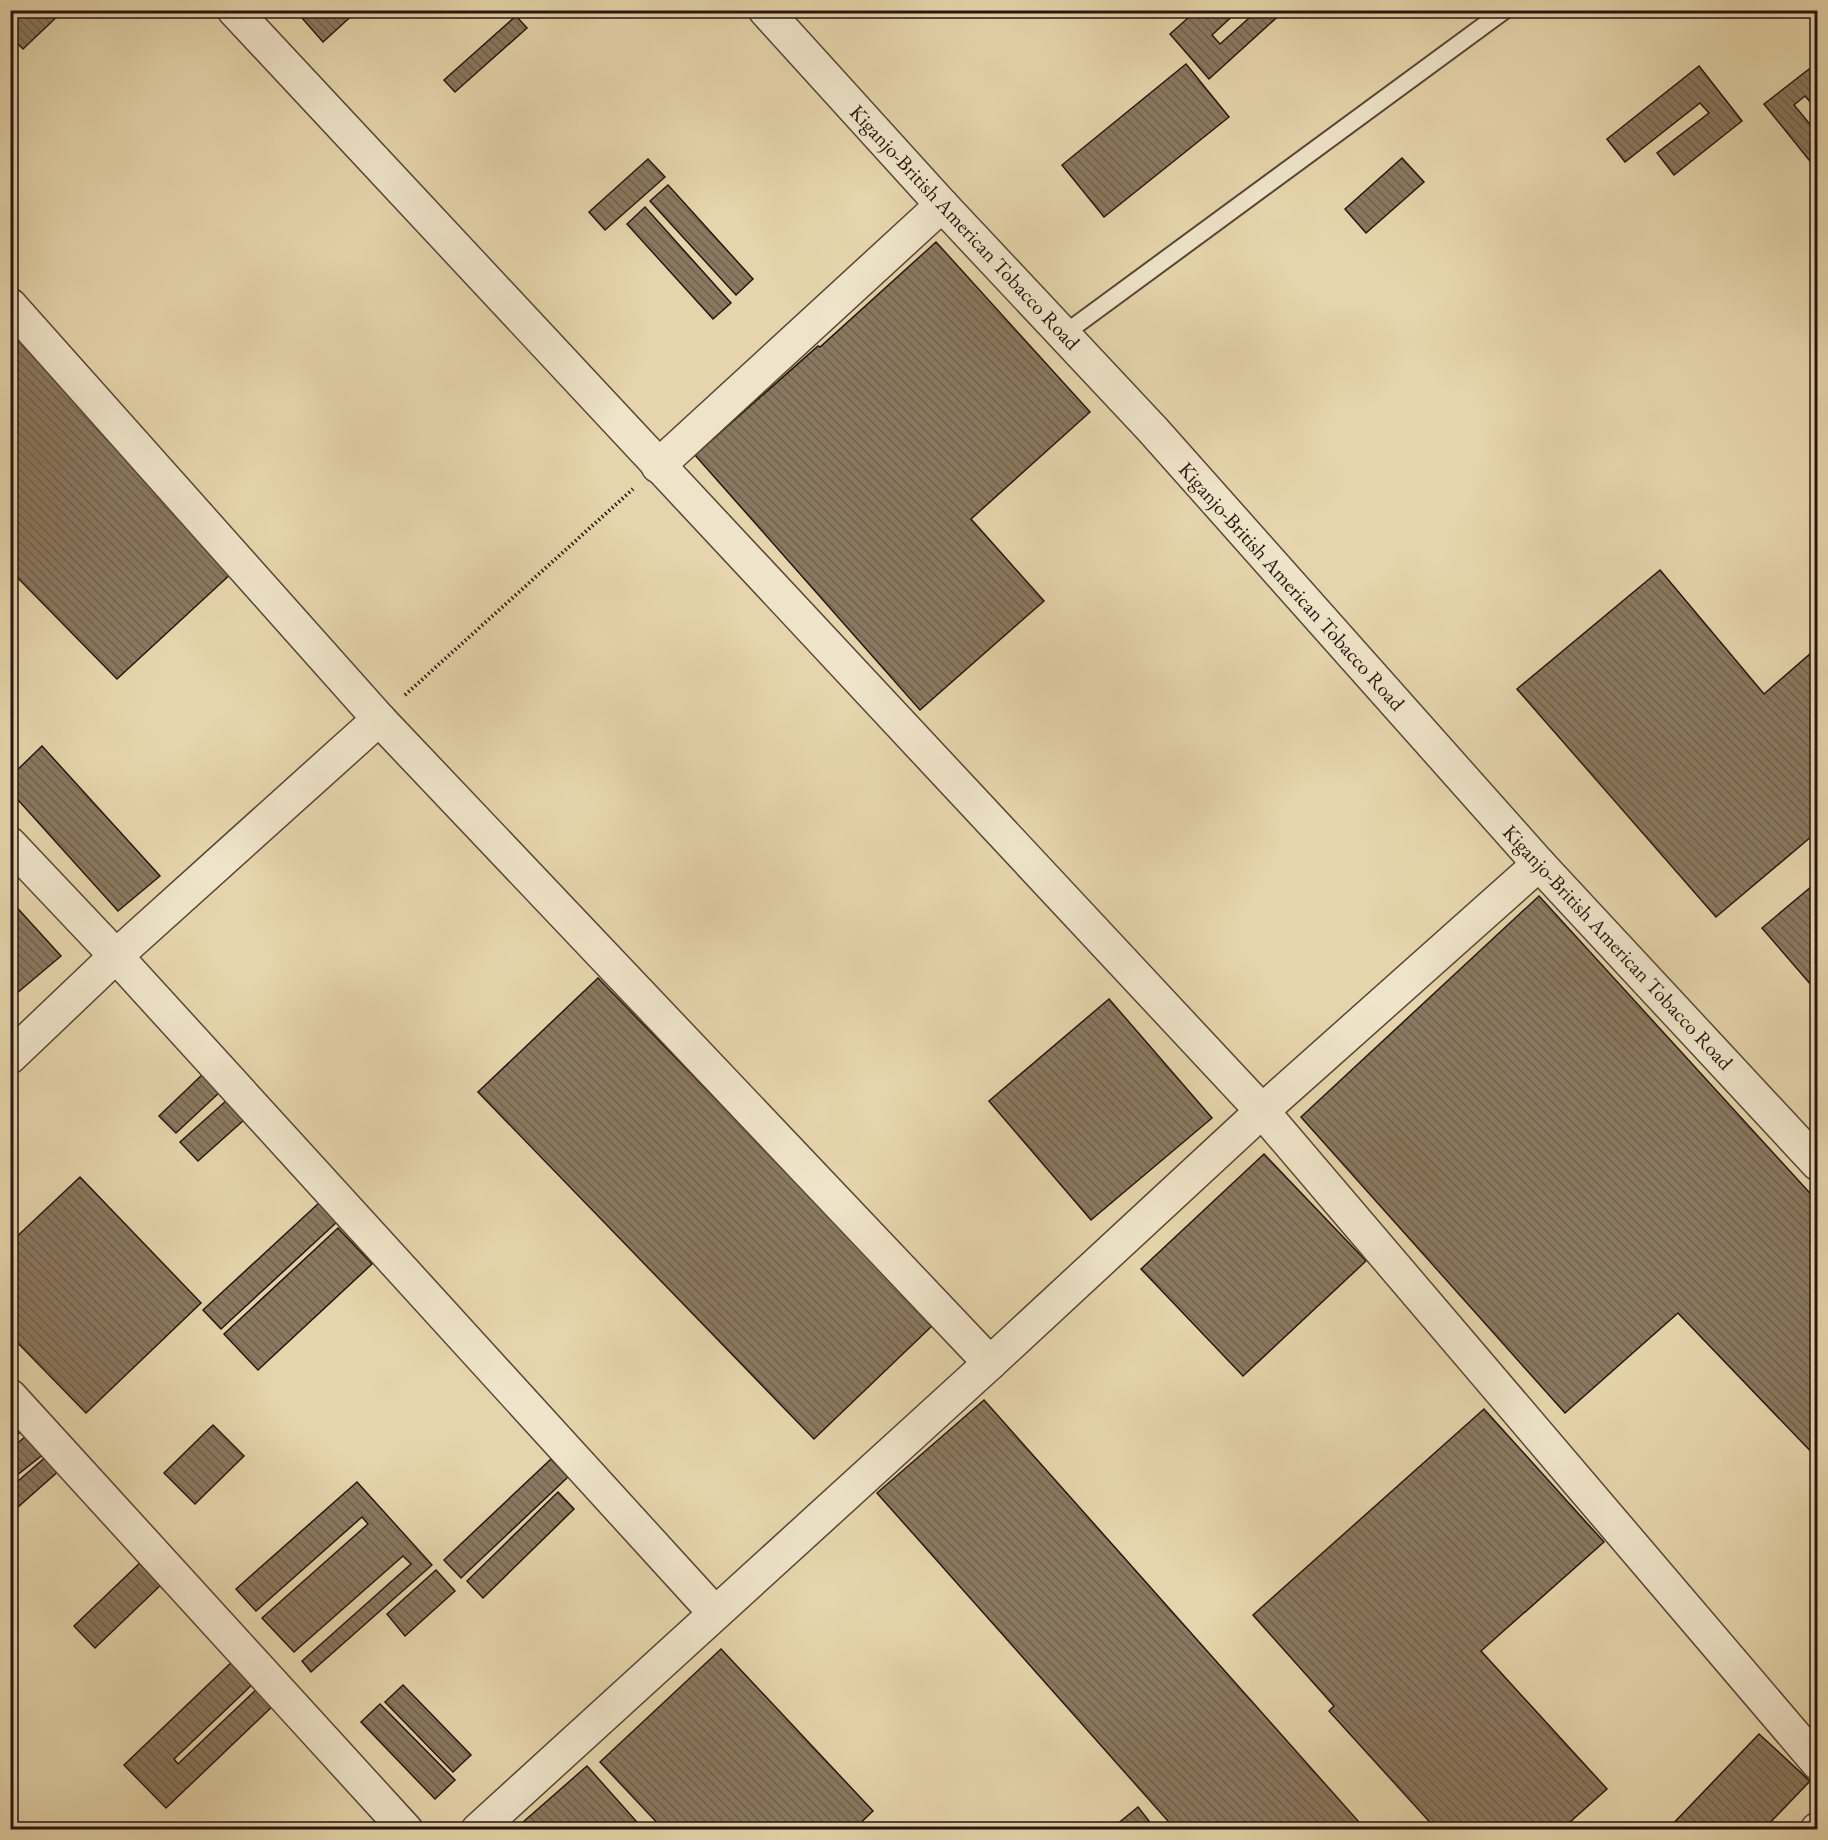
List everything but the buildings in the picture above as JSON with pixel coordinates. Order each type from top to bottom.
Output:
[{"type":"street","points":[[234,10],[1262,1111],[1818,1763]]},
{"type":"street","name":"Kiganjo-British American Tobacco Road","points":[[765,10],[942,205],[1154,430],[1539,864],[1818,1164]]},
{"type":"street","points":[[658,466],[942,205]]},
{"type":"street","points":[[10,305],[379,718],[990,1363]]},
{"type":"street","points":[[10,1057],[116,956],[379,718]]},
{"type":"street","points":[[10,844],[116,956],[715,1613]]},
{"type":"street","points":[[478,1830],[990,1363],[1262,1111],[1539,864]]},
{"type":"street","points":[[10,1396],[406,1830]]},
{"type":"lane","points":[[1064,334],[1505,10]]},
{"type":"path","points":[[379,718],[658,466]]}]
